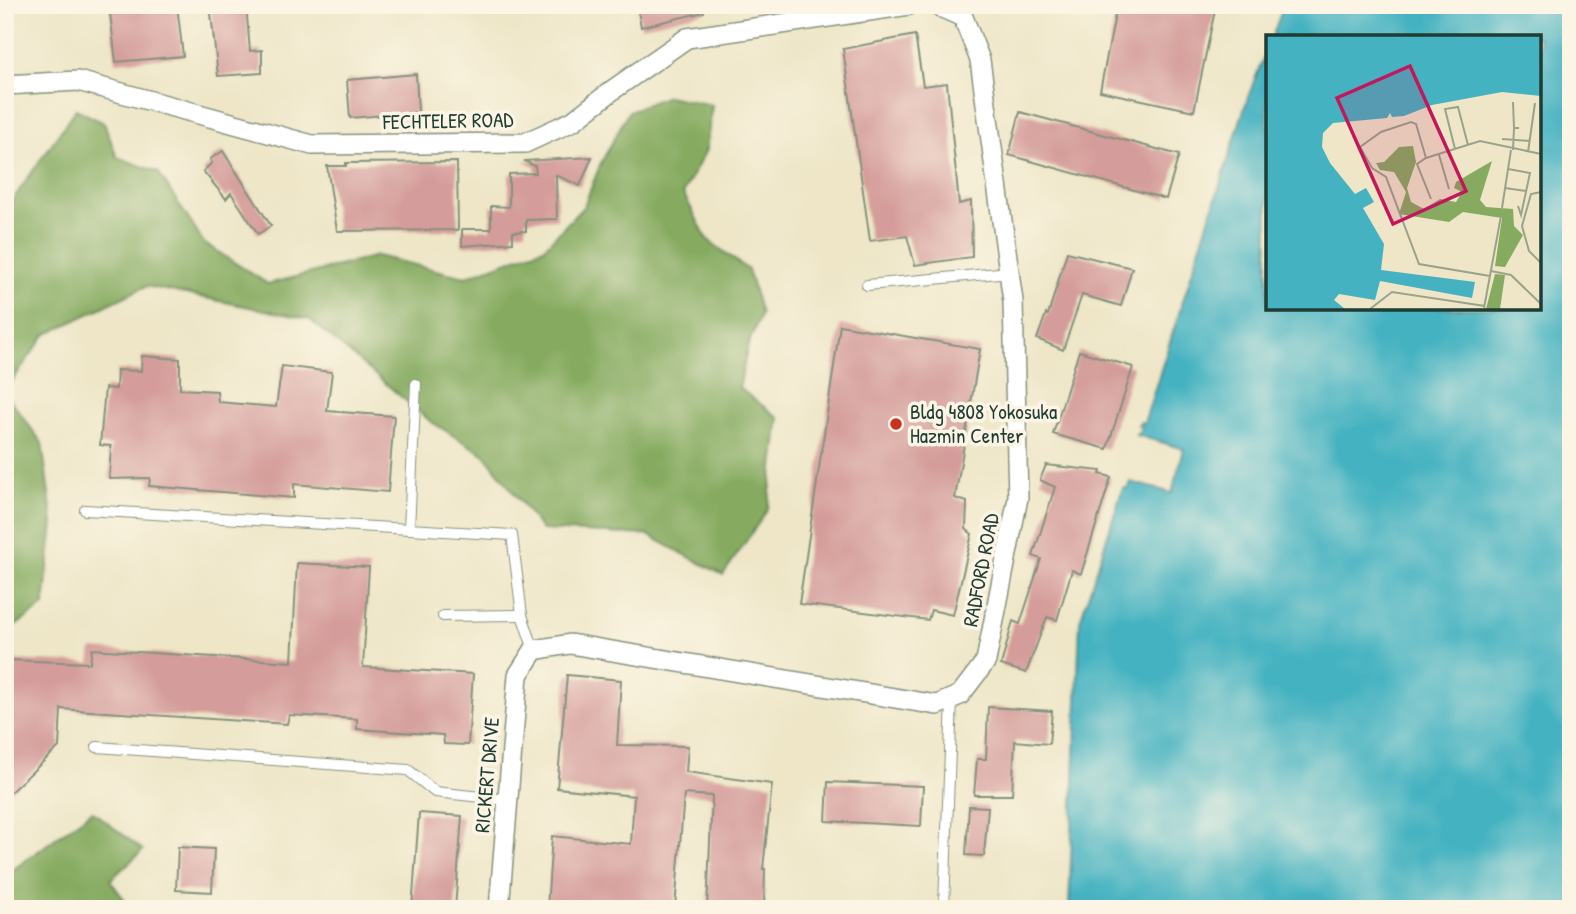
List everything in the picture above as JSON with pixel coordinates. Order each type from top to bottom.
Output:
[{"type":"street","name":"FECHTELER ROAD","points":[[5,85],[78,81],[312,145],[525,143],[573,121],[687,38],[909,5]]},
{"type":"street","name":"RADFORD ROAD","points":[[934,5],[963,17],[980,60],[1013,301],[1018,498],[986,661],[960,695],[952,699]]},
{"type":"street","points":[[534,650],[570,644],[937,705],[952,699]]},
{"type":"street","name":"RICKERT DRIVE","points":[[499,909],[518,675],[534,650]]},
{"type":"lane","points":[[867,285],[1010,272]]},
{"type":"lane","points":[[409,529],[416,384]]},
{"type":"lane","points":[[85,510],[512,535],[522,615],[534,650]]},
{"type":"lane","points":[[443,616],[522,615]]},
{"type":"lane","points":[[944,906],[952,699]]},
{"type":"lane","points":[[97,747],[408,770],[435,792],[508,800]]},
{"type":"green space","points":[[667,96],[712,105],[706,150],[683,193],[707,239],[748,270],[761,314],[748,345],[739,388],[779,418],[768,509],[723,575],[648,535],[542,530],[485,455],[430,421],[309,319],[146,286],[45,335],[5,391],[5,211],[76,109],[104,123],[117,157],[158,172],[204,243],[268,284],[377,256],[465,277],[544,248],[584,206],[601,163],[629,111]]},
{"type":"green space","points":[[5,393],[42,443],[53,523],[44,606],[5,633]]},
{"type":"green space","points":[[92,811],[143,850],[110,880],[131,909],[5,909],[5,865],[10,872]]},
{"type":"water","points":[[1284,5],[1571,5],[1571,909],[1069,909],[1080,621],[1123,488],[1128,488],[1130,482],[1172,493],[1184,449],[1136,435],[1142,428],[1138,425],[1140,422],[1144,423],[1248,97],[1266,51],[1266,310],[1541,310],[1541,35],[1273,35]]},
{"type":"building","points":[[109,5],[177,5],[183,56],[116,62]]},
{"type":"building","points":[[210,5],[246,5],[250,51],[262,50],[262,73],[218,76]]},
{"type":"building","points":[[637,5],[704,5],[704,12],[641,27]]},
{"type":"building","points":[[1117,5],[1216,5],[1194,111],[1100,91]]},
{"type":"building","points":[[915,35],[923,86],[947,83],[959,204],[971,201],[972,257],[915,265],[907,236],[870,241],[843,49]]},
{"type":"building","points":[[416,74],[418,112],[350,118],[347,80]]},
{"type":"building","points":[[1020,112],[1179,155],[1166,199],[1009,155]]},
{"type":"building","points":[[223,151],[271,226],[258,234],[231,193],[226,199],[203,171],[212,163],[210,159]]},
{"type":"building","points":[[592,157],[580,186],[556,175],[557,219],[526,220],[526,231],[513,232],[513,242],[462,246],[462,229],[491,229],[491,206],[509,207],[509,174],[536,173],[535,166],[524,161]]},
{"type":"building","points":[[457,162],[458,230],[337,231],[327,166],[346,166],[346,163]]},
{"type":"building","points":[[1067,252],[1132,268],[1121,306],[1082,295],[1063,350],[1037,339],[1046,314],[1048,315]]},
{"type":"building","name":"Bldg 4808 Yokosuka Hazmin Center","points":[[840,325],[980,349],[955,498],[967,502],[966,529],[972,534],[953,615],[931,610],[928,620],[799,604]]},
{"type":"building","points":[[1079,351],[1133,367],[1107,449],[1053,434]]},
{"type":"building","points":[[142,356],[180,359],[180,389],[217,391],[218,402],[276,407],[282,366],[332,372],[327,411],[394,416],[388,492],[294,484],[294,498],[149,486],[150,478],[109,479],[111,446],[100,445],[105,388],[116,389],[117,370],[141,371]]},
{"type":"building","points":[[1046,465],[1101,471],[1100,474],[1111,477],[1081,574],[1072,570],[1057,620],[1047,617],[1026,673],[1001,665],[1013,621],[1020,624],[1041,559],[1033,556],[1055,487],[1040,480]]},
{"type":"building","points":[[297,563],[369,567],[363,667],[473,674],[468,745],[444,744],[443,735],[357,729],[357,719],[289,715],[287,724],[61,709],[59,747],[5,797],[7,660],[90,663],[92,649],[292,662]]},
{"type":"building","points":[[567,675],[621,680],[617,745],[688,746],[686,772],[772,784],[763,869],[764,909],[707,909],[712,796],[684,794],[675,909],[547,909],[552,836],[631,844],[634,796],[557,788]]},
{"type":"building","points":[[988,707],[1052,711],[1049,744],[1015,741],[1012,795],[974,795],[977,759],[986,759]]},
{"type":"building","points":[[828,782],[923,786],[921,826],[826,821]]},
{"type":"building","points":[[969,806],[988,807],[984,856],[966,855]]},
{"type":"building","points":[[419,813],[462,816],[455,909],[412,909]]},
{"type":"building","points":[[178,847],[214,849],[212,892],[176,890]]},
{"type":"place","name":"Bldg 4808 Yokosuka Hazmin Center","points":[[896,424]]}]
